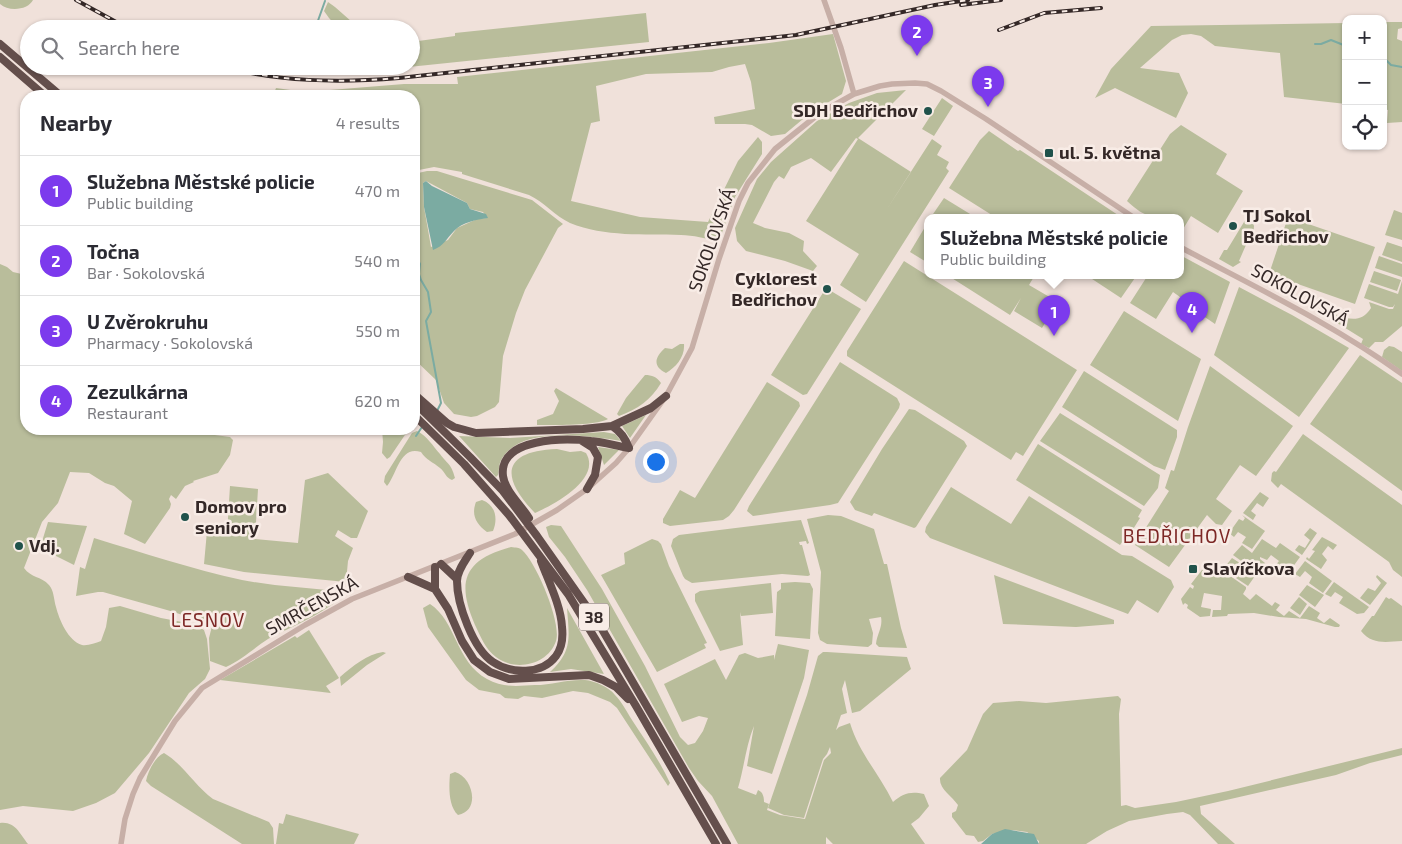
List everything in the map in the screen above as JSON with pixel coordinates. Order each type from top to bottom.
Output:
[{"type":"highway","points":[[0,44],[20,61]]},
{"type":"highway","points":[[0,57],[20,74]]},
{"type":"highway","points":[[21,75],[39,90]]},
{"type":"highway","points":[[36,75],[54,90]]},
{"type":"highway","points":[[420,405],[440,423],[476,433],[583,429],[612,426],[651,408],[666,396]]},
{"type":"highway","name":"38","points":[[420,421],[464,464],[509,514],[538,552],[590,629],[714,841]]},
{"type":"highway","name":"38","points":[[440,423],[503,491],[600,624],[727,844]]},
{"type":"highway","points":[[612,426],[624,437],[629,448]]},
{"type":"highway","points":[[566,577],[507,486],[503,476],[506,458],[521,447],[540,442],[588,440],[629,448]]},
{"type":"highway","points":[[582,441],[593,448],[598,457],[595,475],[587,488]]},
{"type":"highway","points":[[470,553],[457,579],[468,625],[474,640],[492,662],[503,668],[515,671],[536,669],[555,656],[562,643],[562,625],[538,552]]},
{"type":"highway","points":[[457,579],[438,565],[435,589],[474,660],[490,672],[509,679],[589,675],[616,687],[636,706]]},
{"type":"highway","points":[[408,577],[435,589]]},
{"type":"street","points":[[824,1],[842,48],[854,94]]},
{"type":"street","name":"SOKOLOVSKÁ","points":[[552,513],[587,488],[616,463],[666,396],[692,348],[718,259],[739,201],[748,183],[775,149],[820,113],[854,94],[892,84],[915,83],[932,86],[1128,214]]},
{"type":"street","name":"SOKOLOVSKÁ","points":[[1184,249],[1303,312],[1402,374]]},
{"type":"street","name":"SMRČENSKÁ","points":[[121,844],[125,819],[140,778],[175,721],[202,688],[305,625],[352,599],[515,534],[552,513]]},
{"type":"green space","points":[[0,0],[33,0],[23,8],[13,9],[4,7],[0,4]]},
{"type":"green space","points":[[328,2],[350,20],[331,20],[324,11]]},
{"type":"green space","points":[[646,13],[649,42],[420,66],[420,41],[455,36],[455,33]]},
{"type":"green space","points":[[1387,22],[1402,22],[1402,28],[1398,29],[1397,39],[1402,41],[1402,122],[1387,123]]},
{"type":"green space","points":[[1342,23],[1342,104],[1284,97],[1280,53],[1215,46],[1201,36],[1191,34],[1182,35],[1172,40],[1140,68],[1179,73],[1188,93],[1176,118],[1115,88],[1095,98],[1111,69],[1151,26]]},
{"type":"green space","points":[[833,34],[846,81],[842,94],[809,114],[785,134],[771,136],[752,125],[745,124],[715,124],[714,117],[755,109],[751,82],[745,64],[712,72],[646,74],[596,86],[600,121],[591,123],[571,201],[640,217],[708,222],[738,161],[758,137],[762,142],[762,154],[735,197],[719,241],[686,235],[625,234],[597,231],[570,223],[529,195],[462,174],[462,172],[434,167],[420,170],[420,90],[330,90],[404,84],[458,84],[457,77],[769,43]]},
{"type":"green space","points":[[906,90],[858,138],[911,172],[932,139],[942,146],[937,155],[949,162],[946,168],[949,171],[866,302],[840,285],[859,254],[806,221],[858,139],[856,138],[831,172],[811,158],[791,167],[784,179],[779,176],[753,223],[765,228],[789,233],[804,241],[803,251],[817,266],[813,271],[785,261],[746,251],[737,241],[735,228],[757,179],[771,162],[817,121],[849,103],[877,93]]},
{"type":"green space","points":[[942,98],[953,106],[934,136],[922,129]]},
{"type":"green space","points":[[1181,125],[1227,154],[1216,174],[1243,191],[1218,233],[1191,216],[1184,227],[1184,214],[1146,214],[1140,212],[1127,201],[1170,134]]},
{"type":"green space","points":[[989,131],[1116,214],[990,214],[949,188],[980,140]]},
{"type":"green space","points":[[427,171],[437,171],[532,200],[563,224],[558,228],[525,290],[516,313],[503,356],[499,402],[495,407],[477,416],[471,417],[454,414],[444,403],[436,380],[420,365],[420,173]],"holes":[[[426,181],[467,203],[470,209],[483,212],[487,218],[477,219],[457,228],[448,240],[431,247],[424,207],[423,183]]]},
{"type":"green space","points":[[944,198],[970,214],[933,214]]},
{"type":"green space","points":[[1394,210],[1402,213],[1402,240],[1385,235]]},
{"type":"green space","points":[[1247,217],[1252,220],[1254,226],[1253,239],[1249,238],[1239,261],[1241,262],[1233,267],[1219,259],[1224,250],[1227,250]]},
{"type":"green space","points":[[1288,217],[1375,247],[1355,304],[1269,274]]},
{"type":"green space","points":[[924,229],[924,261],[910,252]]},
{"type":"green space","points":[[1387,242],[1402,247],[1402,262],[1382,255]]},
{"type":"green space","points":[[1379,256],[1402,264],[1402,277],[1375,268]]},
{"type":"green space","points":[[1184,257],[1230,282],[1215,324],[1173,292],[1156,319],[1130,303],[1145,279],[1184,279]]},
{"type":"green space","points":[[904,261],[924,274],[924,279],[933,279],[1077,370],[1023,456],[1016,452],[1011,460],[847,356],[847,351]]},
{"type":"green space","points":[[0,264],[13,272],[20,274],[20,435],[215,435],[230,437],[233,440],[230,455],[218,473],[193,481],[185,486],[176,499],[171,495],[169,499],[170,508],[145,544],[124,534],[132,501],[114,486],[89,473],[70,472],[58,503],[42,522],[24,568],[51,587],[57,612],[68,634],[77,643],[82,645],[101,641],[106,627],[109,608],[120,606],[161,618],[193,624],[204,630],[207,639],[210,669],[205,679],[189,693],[149,753],[115,793],[96,803],[73,811],[23,806],[0,810]]},
{"type":"green space","points":[[1374,271],[1401,280],[1397,291],[1370,282]]},
{"type":"green space","points":[[953,279],[1033,279],[1029,285],[1058,302],[1042,328],[1014,311],[1021,298],[1010,315]]},
{"type":"green space","points":[[1092,279],[1134,279],[1121,298]]},
{"type":"green space","points":[[1402,281],[1402,326],[1383,342],[1375,342],[1369,348],[1361,344],[1363,339],[1318,311],[1319,308],[1354,319],[1366,314],[1371,308],[1369,302],[1393,309],[1395,304],[1393,307],[1389,307],[1364,298],[1369,284],[1398,294]]},
{"type":"green space","points":[[1239,287],[1349,348],[1299,417],[1214,355]]},
{"type":"green space","points":[[826,288],[861,309],[807,394],[803,395],[771,375]]},
{"type":"green space","points":[[1124,311],[1201,359],[1178,421],[1090,365]]},
{"type":"green space","points":[[680,344],[684,344],[683,353],[676,365],[666,373],[657,364],[657,358],[665,348],[672,349]]},
{"type":"green space","points":[[1389,346],[1402,352],[1402,371],[1382,357],[1384,350]]},
{"type":"green space","points":[[1360,355],[1402,383],[1402,491],[1310,424]]},
{"type":"green space","points":[[840,362],[897,398],[900,404],[899,408],[838,503],[753,516],[747,511],[749,506]]},
{"type":"green space","points":[[1210,366],[1293,426],[1256,476],[1240,465],[1216,499],[1232,511],[1222,525],[1216,524],[1207,515],[1169,567],[1135,545],[1169,491],[1165,488],[1171,470],[1174,471]]},
{"type":"green space","points":[[1084,371],[1177,430],[1177,437],[1165,470],[1154,466],[1062,407]]},
{"type":"green space","points":[[645,375],[658,379],[661,383],[643,403],[619,416],[617,414],[626,398]]},
{"type":"green space","points":[[767,382],[799,402],[800,406],[734,510],[723,520],[670,526],[663,523],[663,519],[680,490],[695,498]]},
{"type":"green space","points":[[556,388],[608,419],[584,424],[537,425],[537,420],[553,414],[559,401],[554,391]]},
{"type":"green space","points":[[909,409],[915,410],[964,441],[967,446],[914,528],[874,513],[872,516],[855,510],[850,502]]},
{"type":"green space","points":[[1060,413],[1160,475],[1158,488],[1144,506],[1040,441]]},
{"type":"green space","points":[[646,415],[630,438],[622,426]]},
{"type":"green space","points":[[420,432],[449,464],[455,478],[450,479],[421,452],[414,451],[408,453],[400,462],[387,486],[384,482],[385,476],[411,435],[420,435]]},
{"type":"green space","points":[[604,432],[615,434],[621,441],[591,437],[556,436],[539,437],[523,442],[510,449],[501,460],[496,477],[459,436],[510,438]]},
{"type":"green space","points":[[1303,434],[1402,505],[1402,577],[1393,570],[1389,562],[1281,484],[1278,488],[1271,481],[1272,473],[1276,472]]},
{"type":"green space","points":[[382,435],[405,435],[387,459],[382,453]]},
{"type":"green space","points":[[1038,444],[1142,510],[1138,517],[1140,518],[1127,539],[1125,538],[1120,545],[1016,480]]},
{"type":"green space","points":[[598,447],[619,450],[604,465]]},
{"type":"green space","points":[[557,449],[586,453],[589,463],[587,472],[582,481],[573,490],[553,504],[535,513],[523,500],[516,488],[512,477],[512,468],[517,460],[526,455]]},
{"type":"green space","points":[[328,473],[368,511],[357,538],[351,538],[338,530],[335,536],[353,548],[348,561],[346,582],[244,572],[204,564],[207,531],[227,534],[230,486],[258,489],[255,539],[298,543],[305,480]]},
{"type":"green space","points":[[951,487],[1011,524],[1029,496],[1122,555],[1132,556],[1171,580],[1174,587],[1158,613],[1137,600],[1128,614],[930,538],[925,532],[926,527]]},
{"type":"green space","points":[[1260,492],[1269,498],[1263,507],[1257,503],[1251,511],[1256,515],[1253,520],[1243,513]]},
{"type":"green space","points":[[482,500],[490,505],[495,513],[493,531],[487,532],[480,526],[474,515],[476,502]]},
{"type":"green space","points":[[828,515],[841,516],[874,529],[884,564],[887,564],[907,648],[879,647],[876,644],[881,617],[869,619],[873,633],[872,644],[868,647],[827,644],[820,640],[818,633],[821,572],[807,519]]},
{"type":"green space","points":[[1242,515],[1265,531],[1252,549],[1242,543],[1246,537],[1238,532],[1234,537],[1229,533],[1239,519],[1243,521],[1245,518]]},
{"type":"green space","points":[[801,520],[809,543],[807,544],[806,541],[799,542],[802,545],[810,575],[808,576],[782,574],[692,583],[683,576],[671,546],[673,539],[679,535]]},
{"type":"green space","points":[[48,522],[87,526],[74,565],[40,548]]},
{"type":"green space","points":[[551,525],[561,526],[602,589],[645,666],[680,737],[688,745],[695,743],[703,731],[708,718],[699,716],[682,722],[664,684],[715,659],[726,680],[739,655],[745,653],[758,658],[774,655],[774,660],[778,644],[809,650],[804,678],[772,774],[747,766],[754,726],[738,788],[756,795],[758,790],[760,791],[764,802],[769,804],[767,810],[780,815],[805,819],[824,760],[831,753],[830,747],[823,759],[804,818],[784,815],[768,808],[807,695],[818,656],[823,652],[827,652],[907,657],[911,669],[860,711],[852,713],[845,680],[842,689],[847,713],[841,715],[836,730],[850,723],[864,754],[893,802],[907,794],[924,794],[929,806],[911,824],[925,844],[833,844],[826,837],[826,844],[738,844],[712,796],[689,768],[587,590],[549,537],[546,527]]},
{"type":"green space","points":[[1310,528],[1317,533],[1302,555],[1295,550],[1299,545],[1305,548],[1310,540],[1304,535]]},
{"type":"green space","points":[[1322,537],[1337,545],[1333,550],[1328,546],[1322,554],[1327,560],[1321,569],[1306,559],[1307,557],[1309,559],[1315,551],[1312,550]]},
{"type":"green space","points":[[94,538],[223,576],[278,585],[337,591],[337,601],[312,617],[268,639],[226,667],[210,661],[209,638],[212,626],[174,612],[103,592],[76,596],[80,567],[85,569]]},
{"type":"green space","points":[[652,539],[661,544],[669,566],[707,643],[704,644],[706,648],[657,672],[601,575],[625,564],[624,553]]},
{"type":"green space","points":[[1262,539],[1276,548],[1280,543],[1300,557],[1287,575],[1275,566],[1279,561],[1271,555],[1267,560],[1260,557],[1265,563],[1257,573],[1251,571],[1255,576],[1248,586],[1236,578],[1244,566],[1235,576],[1224,568],[1232,558],[1243,565],[1244,563],[1233,555],[1242,545],[1252,553]]},
{"type":"green space","points":[[511,547],[522,550],[534,567],[552,607],[557,632],[556,641],[552,649],[539,661],[530,664],[521,665],[504,662],[489,650],[475,625],[466,596],[468,574],[474,566],[483,558]]},
{"type":"green space","points":[[1209,561],[1213,565],[1210,571],[1218,576],[1223,571],[1246,587],[1243,594],[1250,600],[1256,594],[1272,606],[1275,602],[1280,605],[1276,610],[1284,616],[1289,611],[1300,618],[1309,606],[1320,613],[1317,618],[1324,623],[1330,618],[1340,625],[1335,627],[1306,619],[1254,613],[1212,617],[1213,610],[1221,610],[1222,596],[1204,593],[1201,607],[1211,609],[1210,616],[1200,617],[1187,608],[1188,605],[1185,603],[1183,605],[1181,599],[1190,587],[1193,589],[1194,586],[1191,584]]},
{"type":"green space","points":[[1305,561],[1332,581],[1323,593],[1309,583],[1312,577],[1305,571],[1300,577],[1295,574]]},
{"type":"green space","points":[[994,575],[1114,620],[1114,624],[1076,627],[1003,624]]},
{"type":"green space","points":[[1377,575],[1387,583],[1370,605],[1360,598],[1368,588],[1375,591],[1381,583],[1376,577]]},
{"type":"green space","points":[[1334,582],[1369,607],[1364,613],[1357,614],[1339,603],[1343,597],[1335,592],[1331,597],[1325,594]]},
{"type":"green space","points":[[771,583],[773,613],[741,616],[740,612],[743,645],[720,651],[695,601],[695,594],[700,591]]},
{"type":"green space","points":[[781,583],[810,583],[813,589],[810,639],[775,636],[777,592],[781,589]]},
{"type":"green space","points":[[1307,585],[1324,595],[1315,607],[1299,595]]},
{"type":"green space","points":[[1299,597],[1307,604],[1300,615],[1290,608]]},
{"type":"green space","points":[[1386,597],[1391,598],[1402,606],[1402,641],[1375,641],[1361,631],[1372,616],[1374,616]]},
{"type":"green space","points":[[430,604],[446,621],[468,662],[476,671],[493,682],[516,686],[585,680],[609,689],[618,698],[657,759],[670,783],[668,786],[617,708],[610,702],[588,693],[573,691],[542,698],[524,696],[518,699],[505,698],[500,694],[479,690],[466,680],[428,627],[423,608]]},
{"type":"green space","points":[[567,608],[604,674],[571,669],[550,672],[563,657],[568,643]]},
{"type":"green space","points":[[309,630],[339,678],[326,686],[331,693],[220,680],[295,636],[297,638]]},
{"type":"green space","points":[[383,652],[386,653],[367,665],[341,686],[340,677],[360,661]]},
{"type":"green space","points":[[1118,696],[1121,699],[1119,714],[1121,806],[1126,805],[1135,808],[1176,802],[1402,748],[1402,755],[1370,763],[1336,775],[1200,806],[1201,814],[1235,844],[1218,844],[1190,815],[1183,812],[1129,821],[1107,831],[1086,844],[1039,844],[1039,841],[1027,832],[1013,830],[992,834],[983,841],[978,842],[974,836],[966,835],[952,817],[952,813],[956,811],[958,805],[942,786],[940,778],[967,750],[983,714],[993,703],[1019,701],[1046,703]]},
{"type":"green space","points":[[164,753],[177,763],[213,799],[269,822],[273,828],[274,844],[242,844],[151,786],[146,781],[148,773],[155,761]]},
{"type":"green space","points":[[455,772],[466,780],[472,794],[470,807],[458,815],[452,806],[449,790],[450,774]]},
{"type":"green space","points":[[286,814],[359,834],[354,844],[276,844],[279,823],[283,824]]},
{"type":"green space","points":[[0,823],[13,826],[20,832],[28,844],[0,844]]},
{"type":"water","points":[[426,181],[432,186],[467,203],[470,209],[486,214],[488,218],[461,225],[442,244],[433,250],[424,207],[423,183]]},
{"type":"water","points":[[1005,829],[1034,834],[1039,844],[981,844],[992,834]]},
{"type":"waterway","points":[[318,20],[325,1]]},
{"type":"waterway","points":[[1315,44],[1331,40],[1342,44]]},
{"type":"waterway","points":[[1386,60],[1391,65],[1402,67]]},
{"type":"waterway","points":[[420,277],[428,292],[431,312],[426,321],[441,403],[437,411]]},
{"type":"railway","points":[[76,0],[113,20]]},
{"type":"railway","points":[[264,75],[331,81],[399,78],[796,35],[935,5],[968,0]]},
{"type":"railway","points":[[961,5],[1001,0]]},
{"type":"railway","points":[[999,30],[1044,13],[1101,8]]},
{"type":"place","name":"Točna","points":[[917,56]]},
{"type":"place","name":"U Zvěrokruhu","points":[[988,107]]},
{"type":"place","name":"SDH Bedřichov","points":[[928,111]]},
{"type":"place","name":"ul. 5. května","points":[[1049,153]]},
{"type":"place","name":"TJ Sokol Bedřichov","points":[[1233,226]]},
{"type":"place","name":"Cyklorest Bedřichov","points":[[827,289]]},
{"type":"place","name":"Zezulkárna","points":[[1192,333]]},
{"type":"place","name":"Služebna Městské policie","points":[[1054,336]]},
{"type":"place","name":"Domov pro seniory","points":[[185,517]]},
{"type":"place","name":"Vdj.","points":[[19,546]]},
{"type":"place","name":"Slavíčkova","points":[[1193,569]]},
{"type":"district","name":"BEDŘICHOV","points":[[1177,536]]},
{"type":"district","name":"LESNOV","points":[[208,620]]}]
